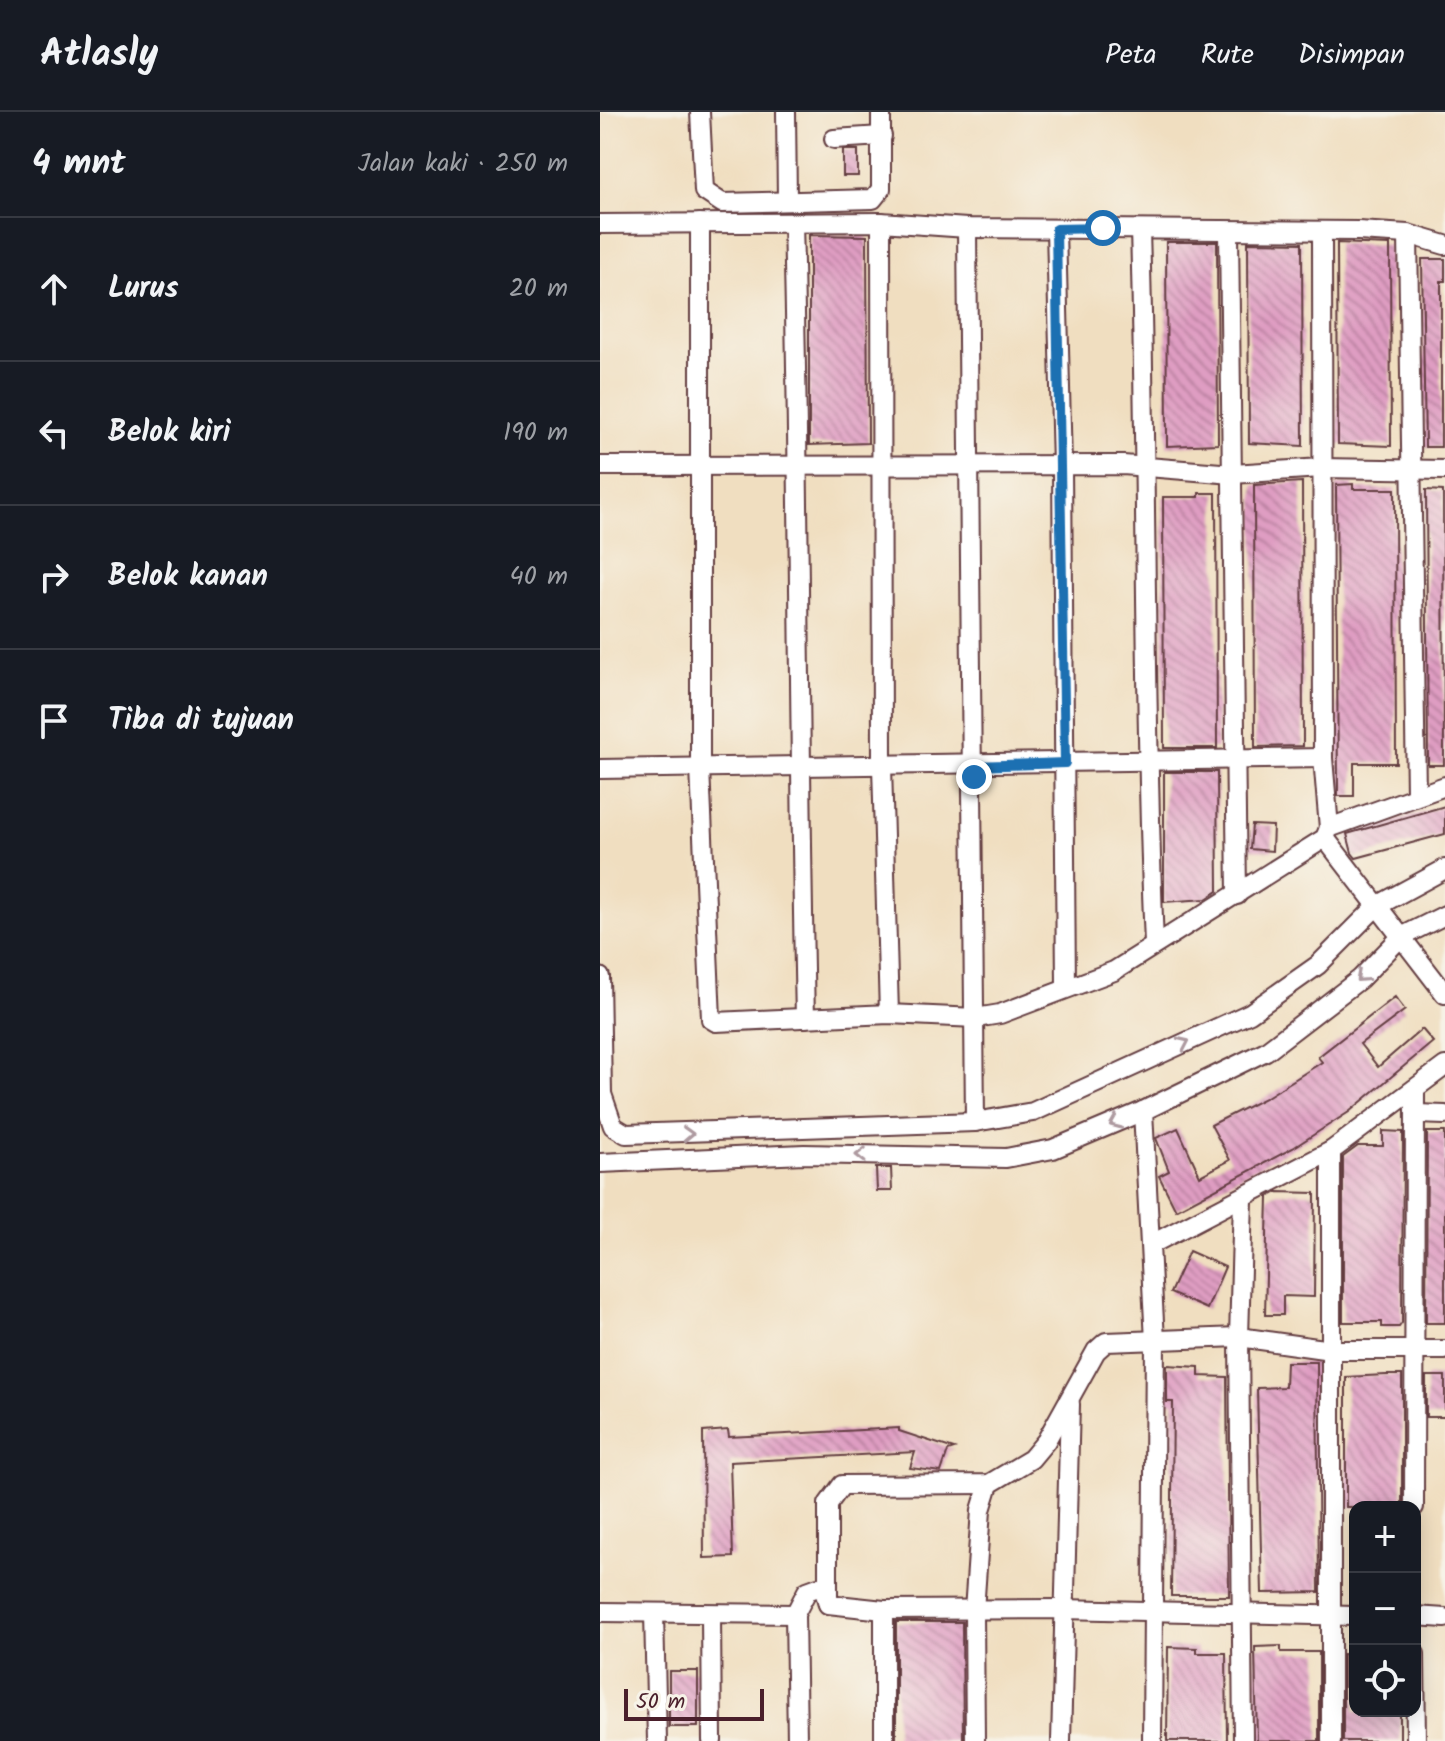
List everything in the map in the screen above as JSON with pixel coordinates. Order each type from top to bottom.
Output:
[{"type":"street","points":[[700,112],[704,191],[708,197],[722,203],[873,199],[881,189],[881,112]]},
{"type":"street","points":[[786,112],[787,200]]},
{"type":"street","points":[[834,139],[882,136]]},
{"type":"street","points":[[881,222],[882,766],[889,1014]]},
{"type":"street","points":[[600,224],[881,222],[967,228],[1408,234],[1445,245]]},
{"type":"street","points":[[700,223],[703,465],[700,768],[709,1015],[716,1022],[889,1014],[976,1018],[1000,1014],[1114,971],[1237,895],[1327,833],[1416,794],[1445,786]]},
{"type":"street","points":[[793,223],[800,465],[799,767],[805,1018]]},
{"type":"street","points":[[967,228],[975,1122]]},
{"type":"street","points":[[1056,229],[1062,466],[1066,988]]},
{"type":"street","points":[[1140,230],[1147,466],[1146,760],[1154,944]]},
{"type":"street","points":[[1229,232],[1238,759],[1237,895]]},
{"type":"street","points":[[1322,233],[1323,758],[1327,833],[1377,906],[1445,994]]},
{"type":"street","points":[[1408,234],[1416,794]]},
{"type":"street","points":[[600,466],[1147,466],[1233,474],[1321,468],[1445,470]]},
{"type":"street","points":[[600,769],[974,766],[1323,758]]},
{"type":"street","points":[[600,977],[602,1094],[613,1126],[626,1134],[641,1136],[975,1122],[1033,1112],[1250,1013],[1318,965],[1377,906],[1445,869]]},
{"type":"street","points":[[601,1162],[804,1154],[1006,1158],[1053,1149],[1143,1111],[1266,1051],[1360,979],[1401,937],[1445,915]]},
{"type":"street","points":[[1152,1244],[1331,1151],[1445,1066]]},
{"type":"street","points":[[1414,1501],[1415,1089]]},
{"type":"street","points":[[1143,1111],[1155,1341],[1152,1741]]},
{"type":"street","points":[[1416,1114],[1445,1115]]},
{"type":"street","points":[[1331,1151],[1331,1741]]},
{"type":"street","points":[[1243,1199],[1239,1337],[1243,1741]]},
{"type":"street","points":[[828,1604],[828,1504],[835,1490],[842,1485],[989,1484],[1031,1459],[1070,1399],[1096,1351],[1106,1342],[1239,1337],[1331,1350],[1445,1350]]},
{"type":"street","points":[[1061,1741],[1062,1609],[1070,1399]]},
{"type":"street","points":[[975,1741],[974,1611],[981,1510],[989,1484]]},
{"type":"street","points":[[797,1741],[795,1614],[807,1591],[818,1587],[824,1590],[828,1604]]},
{"type":"street","points":[[828,1604],[884,1610],[1155,1610],[1349,1616]]},
{"type":"street","points":[[884,1610],[884,1741]]},
{"type":"street","points":[[600,1612],[795,1614]]},
{"type":"street","points":[[654,1613],[657,1741]]},
{"type":"street","points":[[711,1614],[712,1741]]},
{"type":"street","points":[[1421,1616],[1445,1618]]},
{"type":"street","points":[[1416,1717],[1416,1741]]},
{"type":"building","points":[[843,150],[858,150],[858,176],[843,176]]},
{"type":"building","points":[[809,235],[867,236],[868,443],[809,445]]},
{"type":"building","points":[[1166,242],[1217,242],[1218,444],[1167,446]]},
{"type":"building","points":[[1248,242],[1302,243],[1303,446],[1249,443]]},
{"type":"building","points":[[1337,243],[1390,245],[1391,446],[1338,444]]},
{"type":"building","points":[[1422,259],[1445,259],[1445,281],[1441,281],[1441,447],[1425,447]]},
{"type":"building","points":[[1302,482],[1303,746],[1255,747],[1254,485]]},
{"type":"building","points":[[1353,484],[1353,489],[1395,489],[1396,763],[1354,763],[1354,796],[1338,796],[1336,485]]},
{"type":"building","points":[[1426,490],[1443,491],[1444,765],[1428,765]]},
{"type":"building","points":[[1199,493],[1216,493],[1217,748],[1164,748],[1163,497],[1199,497]]},
{"type":"building","points":[[1164,772],[1217,772],[1218,891],[1206,899],[1164,902]]},
{"type":"building","points":[[1445,806],[1445,834],[1356,858],[1352,853],[1347,834]]},
{"type":"building","points":[[1252,825],[1273,826],[1272,851],[1250,849]]},
{"type":"building","points":[[1395,997],[1405,1010],[1360,1044],[1378,1067],[1422,1029],[1433,1042],[1349,1112],[1293,1148],[1176,1210],[1159,1176],[1169,1171],[1156,1138],[1178,1128],[1200,1176],[1230,1160],[1211,1125],[1267,1097],[1322,1062],[1318,1057]]},
{"type":"building","points":[[1383,1131],[1403,1132],[1402,1323],[1399,1327],[1382,1327],[1382,1322],[1343,1322],[1343,1157],[1358,1146],[1383,1146]]},
{"type":"building","points":[[1427,1132],[1445,1132],[1445,1323],[1426,1323]]},
{"type":"building","points":[[876,1168],[891,1168],[892,1191],[877,1191]]},
{"type":"building","points":[[1277,1192],[1315,1193],[1314,1297],[1283,1296],[1283,1315],[1265,1315],[1268,1197]]},
{"type":"building","points":[[1189,1251],[1225,1267],[1207,1309],[1170,1293]]},
{"type":"building","points":[[1286,1362],[1317,1362],[1319,1592],[1262,1593],[1257,1388],[1285,1387]]},
{"type":"building","points":[[1167,1365],[1199,1367],[1199,1376],[1227,1377],[1229,1596],[1171,1596],[1173,1402],[1167,1402]]},
{"type":"building","points":[[1402,1375],[1402,1501],[1349,1501],[1349,1507],[1346,1507],[1346,1377]]},
{"type":"building","points":[[1426,1376],[1445,1376],[1445,1417],[1426,1417]]},
{"type":"building","points":[[899,1428],[899,1431],[954,1449],[948,1451],[941,1472],[910,1468],[915,1452],[730,1462],[733,1557],[704,1558],[703,1432],[728,1430],[729,1437]]},
{"type":"building","points":[[896,1622],[962,1622],[963,1741],[896,1741]]},
{"type":"building","points":[[1281,1646],[1281,1652],[1319,1652],[1319,1741],[1257,1741],[1255,1647]]},
{"type":"building","points":[[1168,1647],[1197,1648],[1197,1653],[1226,1653],[1227,1741],[1167,1741]]},
{"type":"building","points":[[1343,1654],[1349,1654],[1349,1717],[1400,1717],[1400,1741],[1343,1741]]},
{"type":"building","points":[[669,1671],[698,1671],[698,1727],[669,1727]]},
{"type":"route","points":[[974,777],[974,766],[1065,763],[1056,229],[1103,228]]}]
